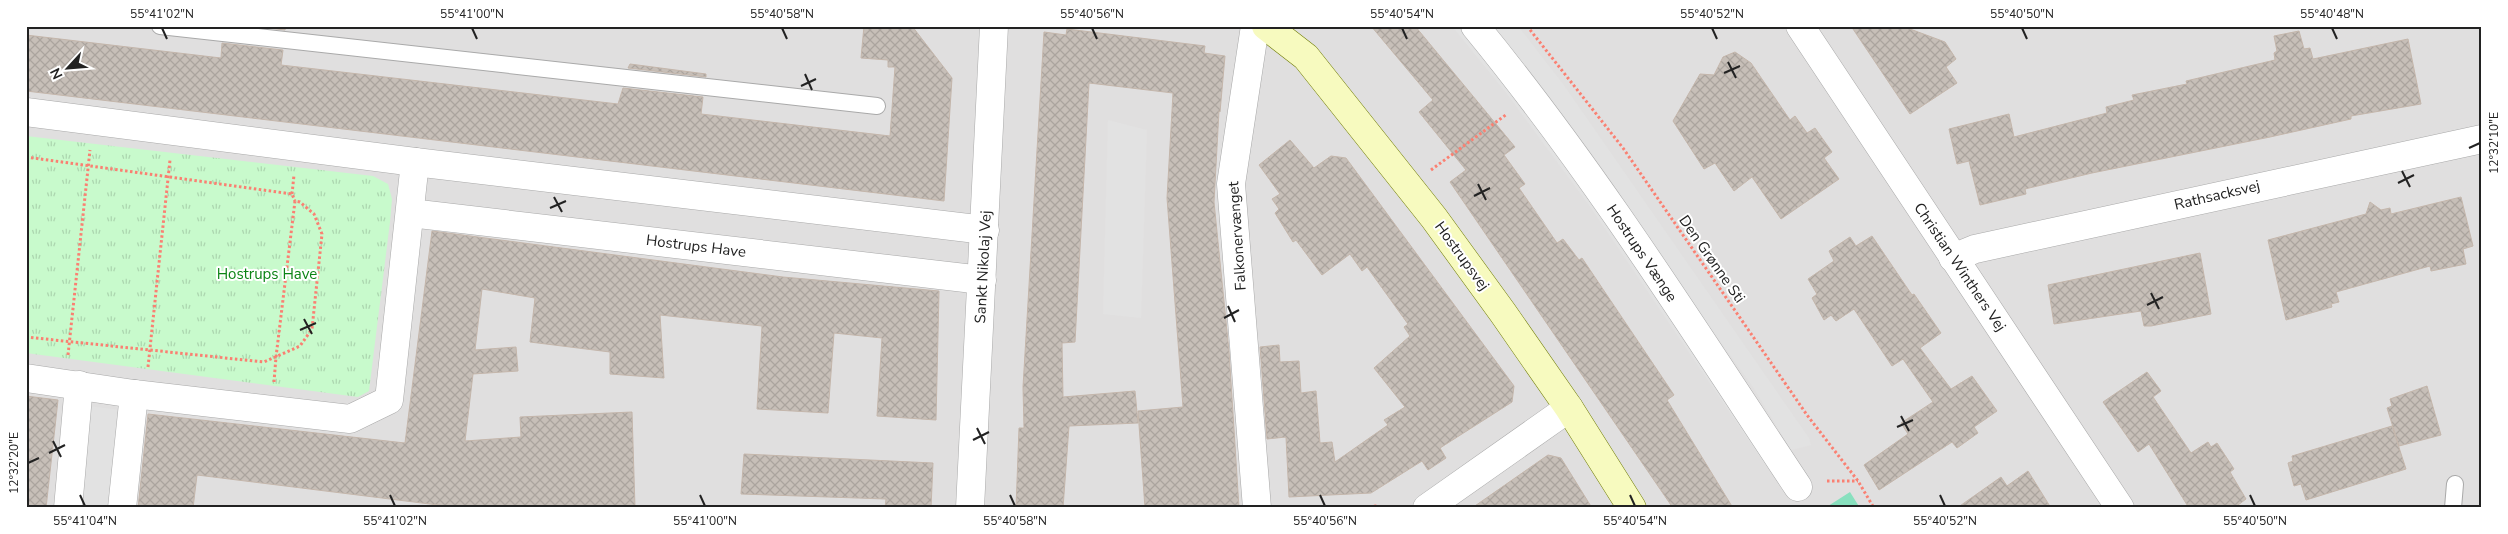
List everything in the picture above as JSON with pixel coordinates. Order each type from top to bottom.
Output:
[{"type":"street","name":"Sankt Nikolaj Vej","points":[[970,508],[994,26]]},
{"type":"street","name":"Falkonervænget","points":[[1255,26],[1231,184],[1257,508]]},
{"type":"street","name":"Hostrupsvej","points":[[1266,26],[1306,57],[1409,187],[1504,313],[1569,408],[1632,508]]},
{"type":"street","name":"Hostrups Vænge","points":[[1475,26],[1532,95],[1637,243],[1798,487]]},
{"type":"street","name":"Christian Winthers Vej","points":[[1800,26],[2120,508]]},
{"type":"street","points":[[26,112],[415,162],[985,230]]},
{"type":"street","name":"Rathsacksvej","points":[[1953,258],[1975,249],[2482,139]]},
{"type":"street","points":[[26,378],[139,395],[350,419],[389,400],[415,162]]},
{"type":"street","name":"Hostrups Have","points":[[410,213],[982,280]]},
{"type":"street","points":[[68,508],[71,384]]},
{"type":"street","points":[[122,508],[139,395]]},
{"type":"street","points":[[1428,508],[1569,408]]},
{"type":"lane","points":[[160,26],[877,106]]},
{"type":"lane","points":[[2454,508],[2455,484]]},
{"type":"path","name":"Den Grønne Sti","points":[[1527,26],[1623,148],[1807,416],[1858,481],[1874,508]]},
{"type":"path","points":[[1409,187],[1532,95]]},
{"type":"path","points":[[71,384],[70,340],[93,121]]},
{"type":"path","points":[[139,395],[150,350],[174,131]]},
{"type":"path","points":[[26,157],[292,194],[295,201],[276,357]]},
{"type":"path","points":[[26,337],[70,340],[264,362],[300,346],[312,329],[322,234],[314,214],[300,202],[295,201]]},
{"type":"path","points":[[1354,508],[1376,506],[1381,508]]},
{"type":"shaded area","points":[[26,26],[2482,26],[2482,508],[26,508]]},
{"type":"shaded area","points":[[1452,26],[1463,26],[1513,90],[1773,463],[1766,466],[1591,208],[1507,94]]},
{"type":"shaded area","points":[[1493,26],[1518,26],[1563,84],[1809,438],[1811,445],[1791,450],[1753,387]]},
{"type":"shaded area","points":[[1108,120],[1147,130],[1141,318],[1103,314]]},
{"type":"shaded area","points":[[70,404],[139,412],[128,508],[59,508]]},
{"type":"green space","name":"Hostrups Have","points":[[26,136],[373,176],[388,184],[392,199],[390,222],[369,391],[358,397],[26,353]]},
{"type":"green space","points":[[1850,492],[1860,508],[1825,508]]},
{"type":"building","points":[[252,26],[286,26],[285,30]]},
{"type":"building","points":[[864,26],[912,26],[952,78],[944,201],[26,91],[26,35],[221,58],[222,43],[283,50],[281,65],[618,104],[623,88],[703,97],[701,114],[890,136],[895,67],[888,67],[888,60],[861,58]]},
{"type":"building","points":[[1371,26],[1415,26],[1515,147],[1504,155],[1525,184],[1519,188],[1557,243],[1563,239],[1579,260],[1582,258],[1674,395],[1667,400],[1733,508],[1673,508],[1450,182],[1466,170],[1419,112],[1433,100]]},
{"type":"building","points":[[1851,26],[1902,26],[1945,42],[1956,59],[1946,67],[1957,83],[1910,114]]},
{"type":"building","points":[[1067,29],[1205,46],[1204,53],[1225,56],[1219,111],[1214,202],[1229,351],[1239,508],[1145,508],[1138,411],[1183,407],[1167,198],[1173,93],[1089,83],[1075,342],[1062,343],[1063,397],[1135,391],[1138,423],[1069,426],[1063,508],[1016,508],[1019,428],[1024,428],[1023,387],[1044,32],[1066,35]]},
{"type":"building","points":[[2299,31],[2304,49],[2310,48],[2313,59],[2408,39],[2421,104],[2351,116],[2351,119],[2270,137],[2092,173],[2025,189],[2026,194],[1980,205],[1969,161],[1957,164],[1949,129],[2009,114],[2014,137],[2107,113],[2106,107],[2134,100],[2132,95],[2187,84],[2186,81],[2275,60],[2274,53],[2277,51],[2274,36]]},
{"type":"building","points":[[1735,52],[1751,63],[1790,120],[1795,116],[1807,133],[1815,128],[1832,152],[1824,158],[1839,179],[1781,219],[1752,177],[1734,191],[1715,163],[1704,169],[1673,121],[1700,74],[1714,75],[1723,57]]},
{"type":"building","points":[[630,64],[706,74],[706,77],[628,68]]},
{"type":"building","points":[[1290,140],[1314,168],[1331,156],[1346,158],[1514,386],[1512,402],[1440,448],[1446,458],[1428,470],[1422,461],[1371,493],[1289,497],[1286,437],[1267,439],[1260,347],[1279,345],[1280,362],[1299,361],[1301,393],[1316,391],[1320,443],[1332,442],[1335,462],[1388,425],[1384,420],[1405,407],[1374,368],[1410,336],[1404,327],[1408,324],[1367,267],[1362,271],[1350,254],[1322,275],[1296,240],[1293,242],[1275,213],[1279,209],[1272,199],[1280,194],[1259,165]]},
{"type":"building","points":[[2461,197],[2473,246],[2463,249],[2466,264],[2431,271],[2430,266],[2336,292],[2339,302],[2331,304],[2332,307],[2286,320],[2268,240],[2366,214],[2370,202],[2381,210],[2390,208],[2391,214]]},
{"type":"building","points":[[432,231],[783,277],[939,291],[936,420],[877,416],[882,338],[834,333],[828,413],[757,409],[762,326],[660,315],[664,378],[610,374],[610,352],[530,342],[535,298],[482,289],[475,350],[516,347],[518,371],[473,374],[465,441],[521,437],[520,417],[632,412],[635,508],[462,508],[197,475],[193,508],[138,508],[148,414],[405,443]]},
{"type":"building","points":[[1872,236],[1912,295],[1914,294],[1941,333],[1920,348],[1951,389],[1972,376],[1997,411],[1974,427],[1978,433],[1957,448],[1952,442],[1879,490],[1864,465],[1908,434],[1901,423],[1933,402],[1903,359],[1892,366],[1854,309],[1836,321],[1831,315],[1824,320],[1812,298],[1817,294],[1808,279],[1834,261],[1829,251],[1850,237],[1856,246]]},
{"type":"building","points":[[2200,253],[2211,314],[2151,326],[2144,326],[2141,311],[2054,324],[2048,285]]},
{"type":"building","points":[[2147,372],[2161,391],[2153,397],[2191,453],[2208,442],[2211,447],[2217,443],[2234,469],[2230,472],[2246,499],[2234,508],[2189,508],[2149,444],[2138,452],[2103,402]]},
{"type":"building","points":[[2427,386],[2441,435],[2399,446],[2387,408],[2392,406],[2390,399]]},
{"type":"building","points":[[26,396],[58,400],[46,508],[26,508]]},
{"type":"building","points":[[2392,426],[2406,469],[2306,500],[2301,484],[2294,486],[2288,463],[2293,461],[2292,456]]},
{"type":"building","points":[[744,454],[933,463],[931,508],[885,508],[886,499],[741,494]]},
{"type":"building","points":[[1548,455],[1561,458],[1592,508],[1472,508]]},
{"type":"building","points":[[2028,471],[2051,508],[1957,508],[2001,477],[2007,486]]}]
